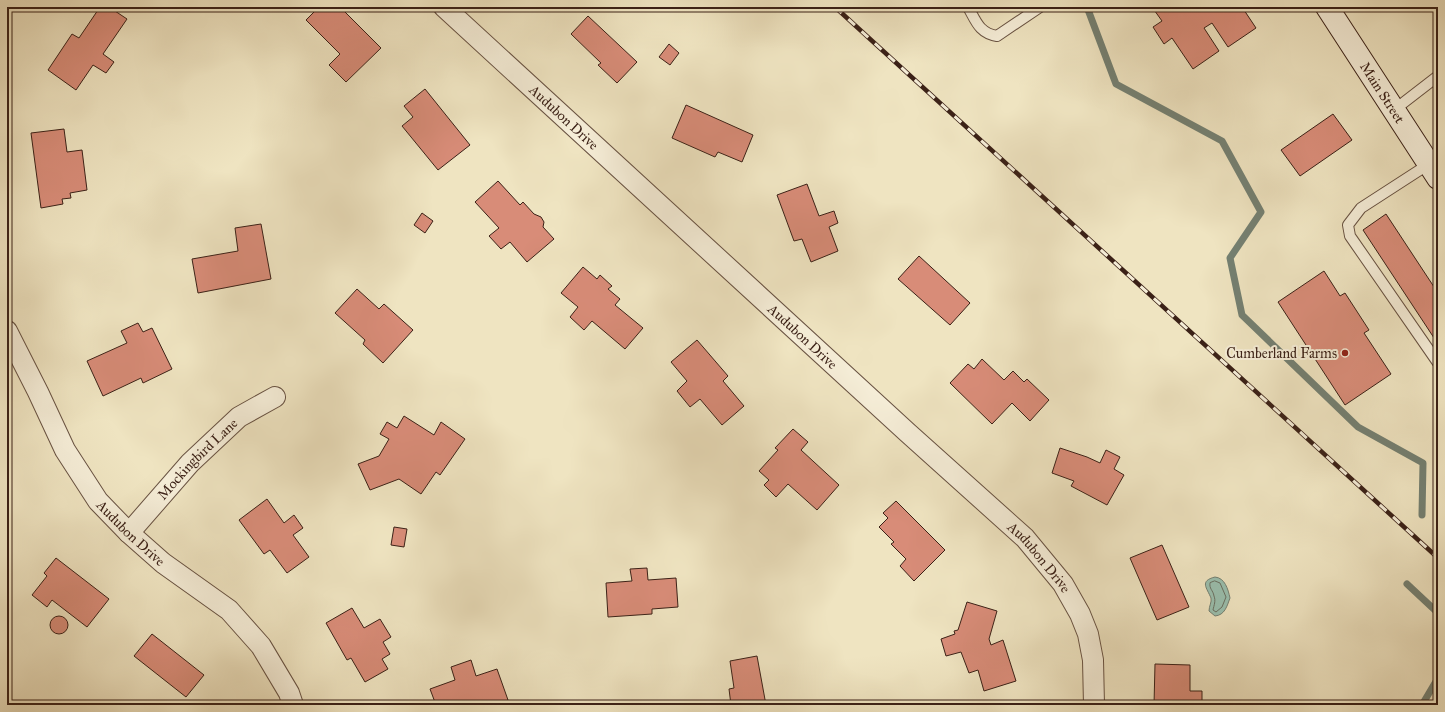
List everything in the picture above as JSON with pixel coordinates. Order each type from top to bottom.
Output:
[{"type":"main road","name":"Main Street","points":[[1328,7],[1433,171]]},
{"type":"street","name":"Audubon Drive","points":[[444,7],[914,439],[1025,538],[1063,584],[1080,614],[1088,634],[1093,660],[1094,705]]},
{"type":"street","name":"Audubon Drive","points":[[7,331],[65,450],[98,501],[129,533],[163,562],[229,610],[261,646],[289,693],[293,705]]},
{"type":"street","name":"Mockingbird Lane","points":[[129,533],[190,463],[239,417],[275,397]]},
{"type":"lane","points":[[968,7],[980,28],[989,34],[997,36],[1040,7]]},
{"type":"lane","points":[[1394,110],[1438,76]]},
{"type":"lane","points":[[1433,171],[1361,208],[1348,225],[1350,236],[1438,363]]},
{"type":"water","points":[[1215,577],[1224,582],[1230,598],[1227,607],[1223,612],[1215,616],[1209,611],[1211,598],[1206,588],[1206,583]]},
{"type":"building","points":[[100,7],[109,7],[127,19],[103,54],[114,62],[106,73],[93,65],[76,90],[48,70],[72,34],[79,38]]},
{"type":"building","points":[[319,7],[340,7],[381,48],[346,82],[329,65],[340,54],[306,20]]},
{"type":"building","points":[[1152,7],[1242,7],[1256,28],[1228,47],[1212,23],[1204,28],[1219,51],[1193,69],[1172,38],[1164,44],[1153,27],[1162,21]]},
{"type":"building","points":[[588,16],[637,62],[617,83],[598,65],[601,63],[571,34]]},
{"type":"building","points":[[669,44],[679,53],[670,65],[659,57]]},
{"type":"building","points":[[425,89],[470,145],[438,170],[402,126],[413,117],[404,106]]},
{"type":"building","points":[[686,105],[753,135],[742,162],[718,152],[715,157],[672,138]]},
{"type":"building","points":[[1333,114],[1352,140],[1300,176],[1281,150]]},
{"type":"building","points":[[64,129],[67,152],[82,150],[87,190],[70,193],[71,198],[62,199],[63,204],[41,208],[31,133]]},
{"type":"building","points":[[498,181],[520,205],[523,202],[534,214],[541,217],[544,222],[543,227],[554,239],[527,262],[510,242],[501,249],[489,236],[499,228],[475,202]]},
{"type":"building","points":[[807,184],[819,216],[834,211],[838,223],[829,227],[838,251],[811,262],[802,239],[794,241],[777,195]]},
{"type":"building","points":[[422,213],[433,221],[425,233],[414,225]]},
{"type":"building","points":[[1386,214],[1438,293],[1438,344],[1363,230]]},
{"type":"building","points":[[261,224],[271,279],[198,293],[192,259],[238,251],[235,228]]},
{"type":"building","points":[[919,256],[970,303],[950,325],[898,279]]},
{"type":"building","points":[[583,267],[597,279],[600,275],[612,286],[608,289],[620,299],[615,305],[643,328],[625,349],[592,321],[584,330],[570,317],[578,307],[561,293]]},
{"type":"building","name":"Cumberland Farms","points":[[1324,271],[1340,296],[1345,293],[1369,330],[1364,333],[1391,374],[1345,405],[1278,302]]},
{"type":"building","points":[[357,289],[379,309],[384,304],[413,330],[383,363],[363,344],[365,340],[335,313]]},
{"type":"building","points":[[138,323],[143,332],[152,328],[172,369],[143,383],[141,378],[103,396],[87,361],[127,343],[121,331]]},
{"type":"building","points":[[697,340],[728,376],[723,381],[744,406],[722,425],[700,399],[690,407],[677,391],[687,381],[671,362]]},
{"type":"building","points":[[982,359],[1004,380],[1013,371],[1024,382],[1027,379],[1049,400],[1030,421],[1012,403],[992,424],[950,383],[968,364],[974,369]]},
{"type":"building","points":[[404,416],[434,435],[441,422],[465,439],[440,475],[436,472],[421,494],[399,479],[370,490],[358,464],[379,456],[389,439],[380,434],[387,422],[397,428]]},
{"type":"building","points":[[793,429],[808,442],[801,450],[839,485],[817,510],[788,484],[776,497],[764,485],[769,480],[759,471],[778,450],[775,448]]},
{"type":"building","points":[[1060,448],[1100,463],[1106,450],[1120,457],[1114,469],[1124,475],[1107,505],[1071,486],[1074,481],[1052,473]]},
{"type":"building","points":[[267,499],[284,523],[294,515],[303,528],[293,535],[309,557],[287,573],[270,550],[264,554],[239,520]]},
{"type":"building","points":[[896,501],[945,550],[914,581],[900,566],[906,559],[891,544],[894,542],[879,527],[888,518],[883,513]]},
{"type":"building","points":[[394,527],[407,529],[404,547],[391,545]]},
{"type":"building","points":[[1162,545],[1189,607],[1157,620],[1130,558]]},
{"type":"building","points":[[56,558],[109,599],[87,627],[52,600],[47,607],[32,595],[47,576],[44,573]]},
{"type":"building","points":[[647,568],[648,580],[676,578],[678,607],[652,609],[652,614],[608,617],[606,583],[632,581],[630,569]]},
{"type":"building","points":[[967,602],[997,611],[989,639],[991,645],[1003,640],[1016,681],[984,691],[978,670],[969,673],[961,652],[946,656],[941,639],[955,634],[954,631],[958,630]]},
{"type":"building","points":[[352,608],[364,628],[380,619],[391,637],[383,642],[390,654],[382,659],[388,669],[365,682],[351,658],[347,660],[326,623]]},
{"type":"building","points":[[59,616],[65,619],[68,625],[65,631],[59,634],[53,631],[50,625],[53,619]]},
{"type":"building","points":[[152,634],[204,675],[186,697],[134,656]]},
{"type":"building","points":[[757,656],[766,705],[731,705],[729,689],[734,688],[730,661]]},
{"type":"building","points":[[471,660],[476,676],[497,669],[508,700],[494,705],[436,705],[430,689],[455,680],[451,667]]},
{"type":"building","points":[[1155,664],[1190,665],[1190,691],[1202,691],[1202,705],[1154,705]]},
{"type":"waterway","points":[[1087,7],[1116,84],[1222,141],[1261,212],[1230,258],[1242,315],[1358,427],[1423,463],[1422,515]]},
{"type":"waterway","points":[[1407,584],[1438,613]]},
{"type":"waterway","points":[[1422,705],[1438,678]]},
{"type":"railway","points":[[835,7],[1438,558]]},
{"type":"place","name":"Cumberland Farms","points":[[1345,353]]}]
